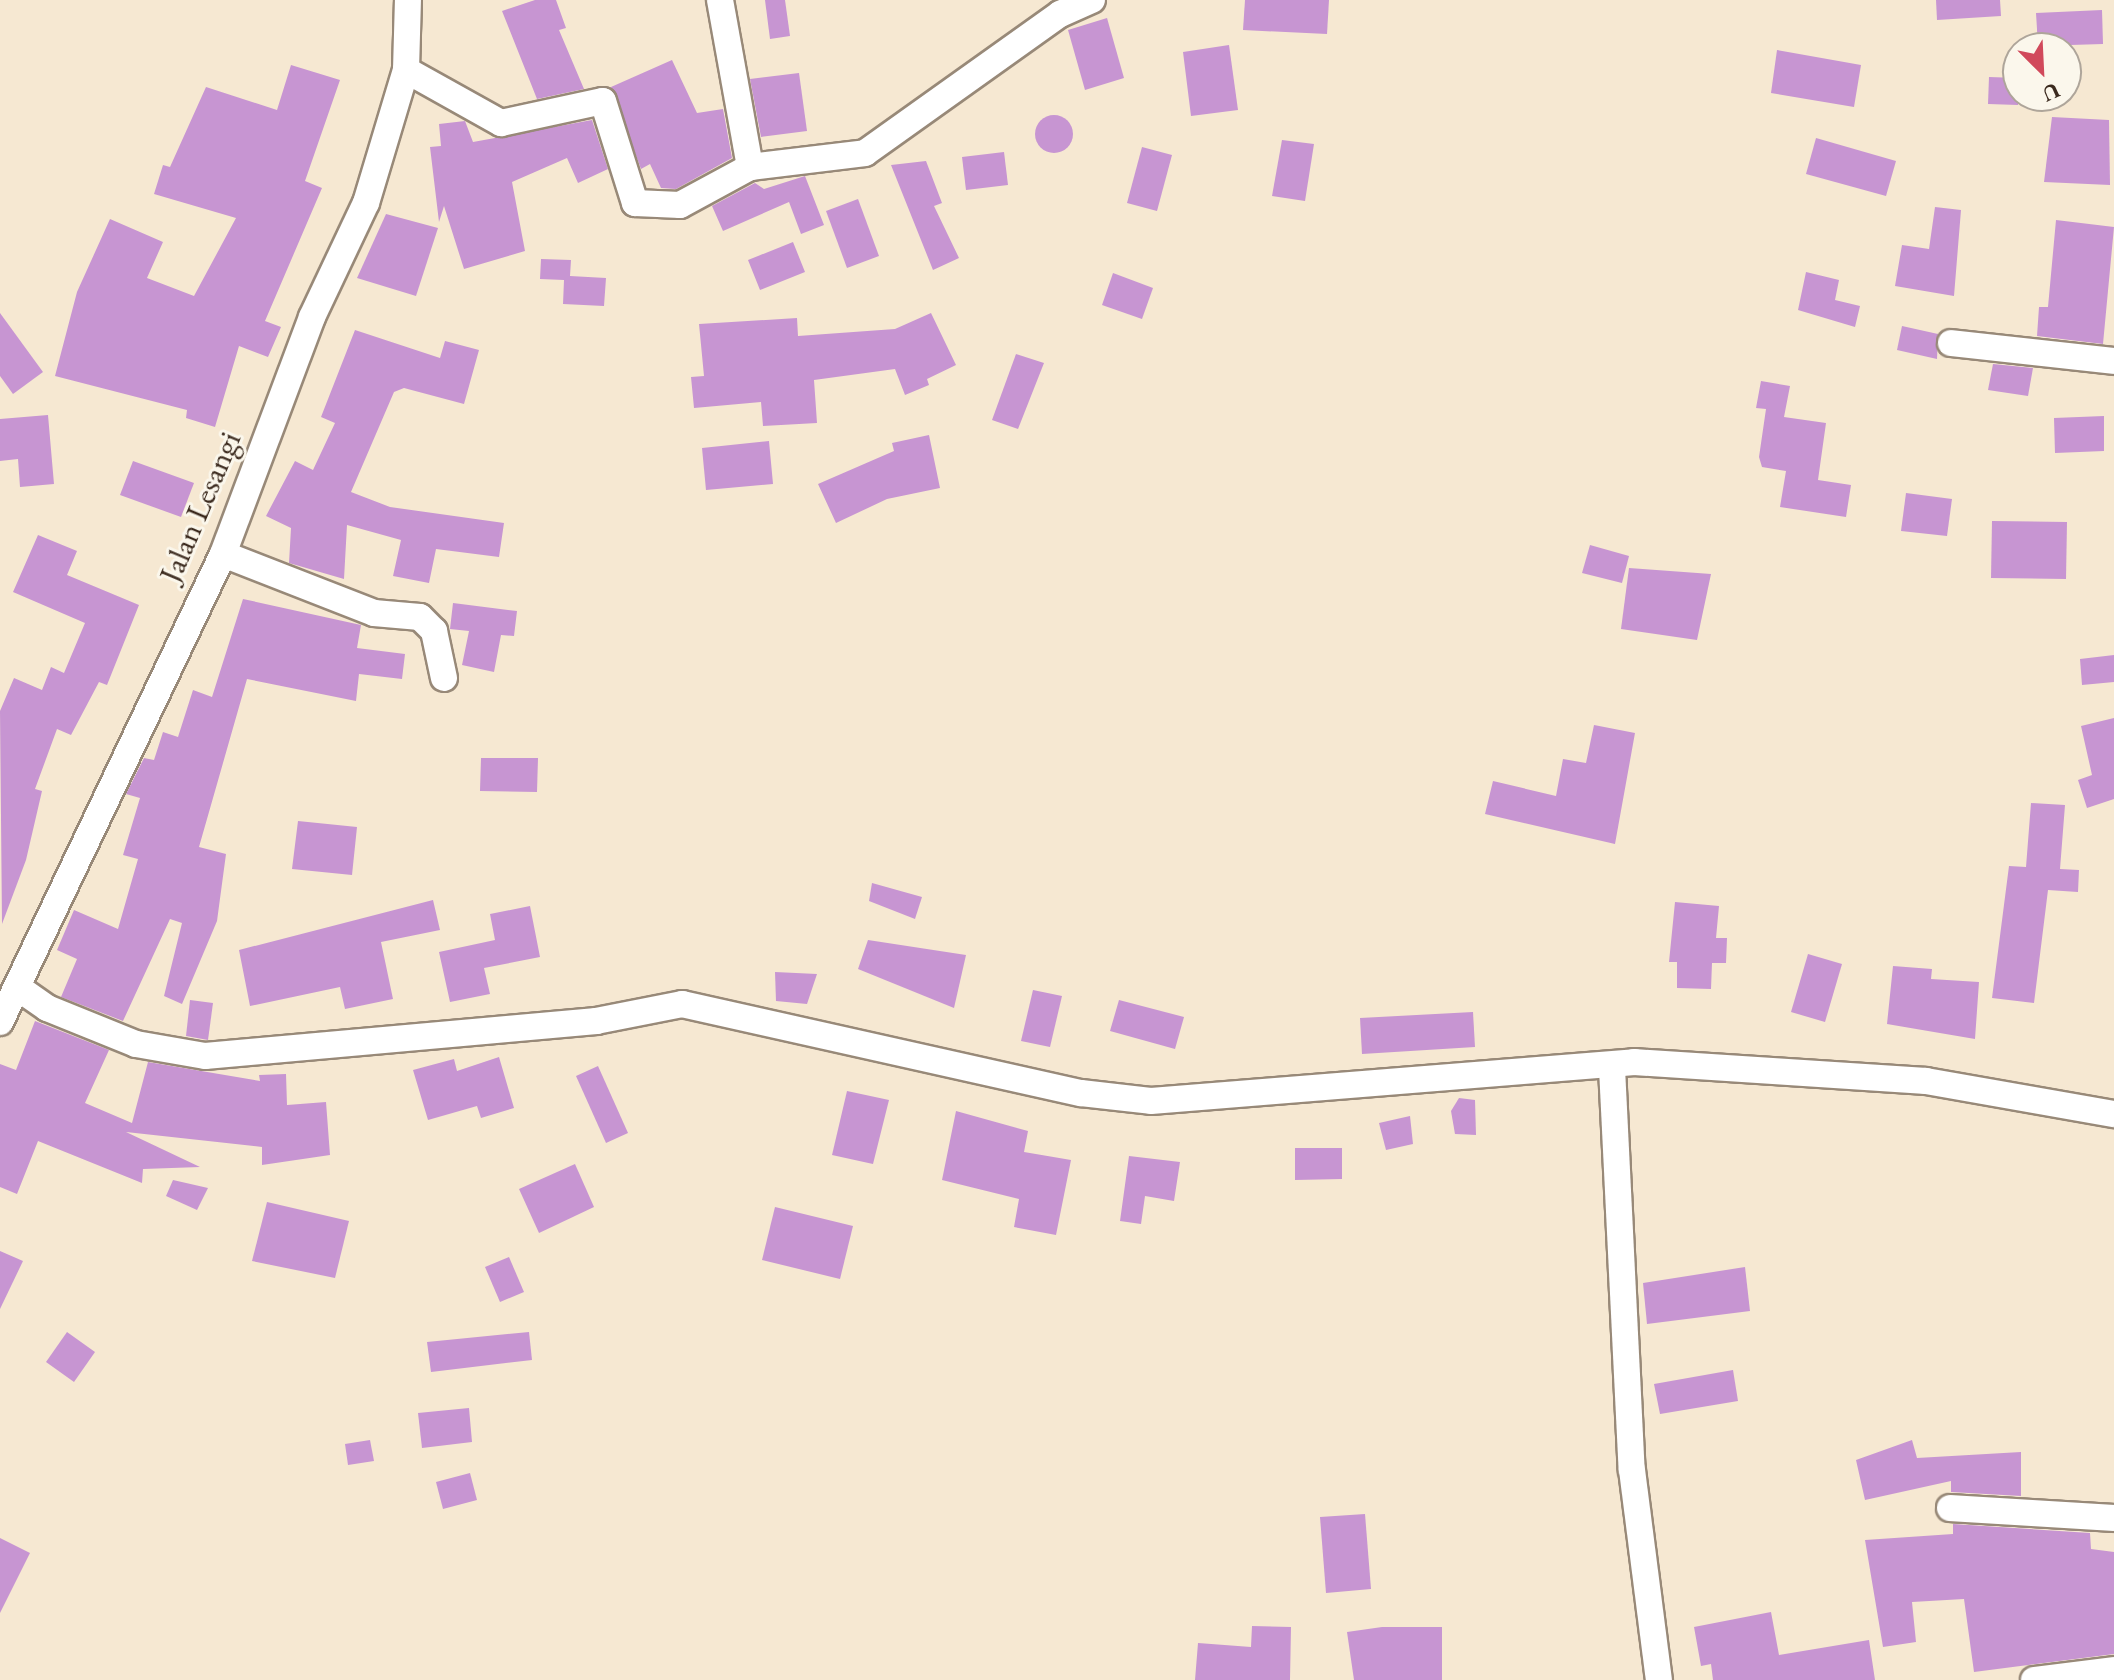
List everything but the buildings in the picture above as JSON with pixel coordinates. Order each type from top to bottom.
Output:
[{"type":"street","name":"Jalan Lesangi","points":[[0,1022],[10,991],[223,554],[312,317],[366,203],[406,70],[408,0]]},
{"type":"street","points":[[720,0],[750,167]]},
{"type":"street","points":[[406,70],[501,123],[603,101],[635,203],[680,205],[750,167],[865,153],[1059,7],[1092,0]]},
{"type":"street","points":[[1951,343],[2114,361]]},
{"type":"street","points":[[223,554],[374,613],[420,617],[434,631],[444,678]]},
{"type":"street","points":[[10,991],[136,1044],[205,1056],[596,1021],[682,1004],[1081,1093],[1151,1101],[1612,1068],[1634,1062],[1926,1081],[2114,1114]]},
{"type":"street","points":[[1612,1068],[1632,1470],[1659,1680]]},
{"type":"street","points":[[1950,1508],[2114,1518]]},
{"type":"street","points":[[2034,1680],[2114,1670]]}]
